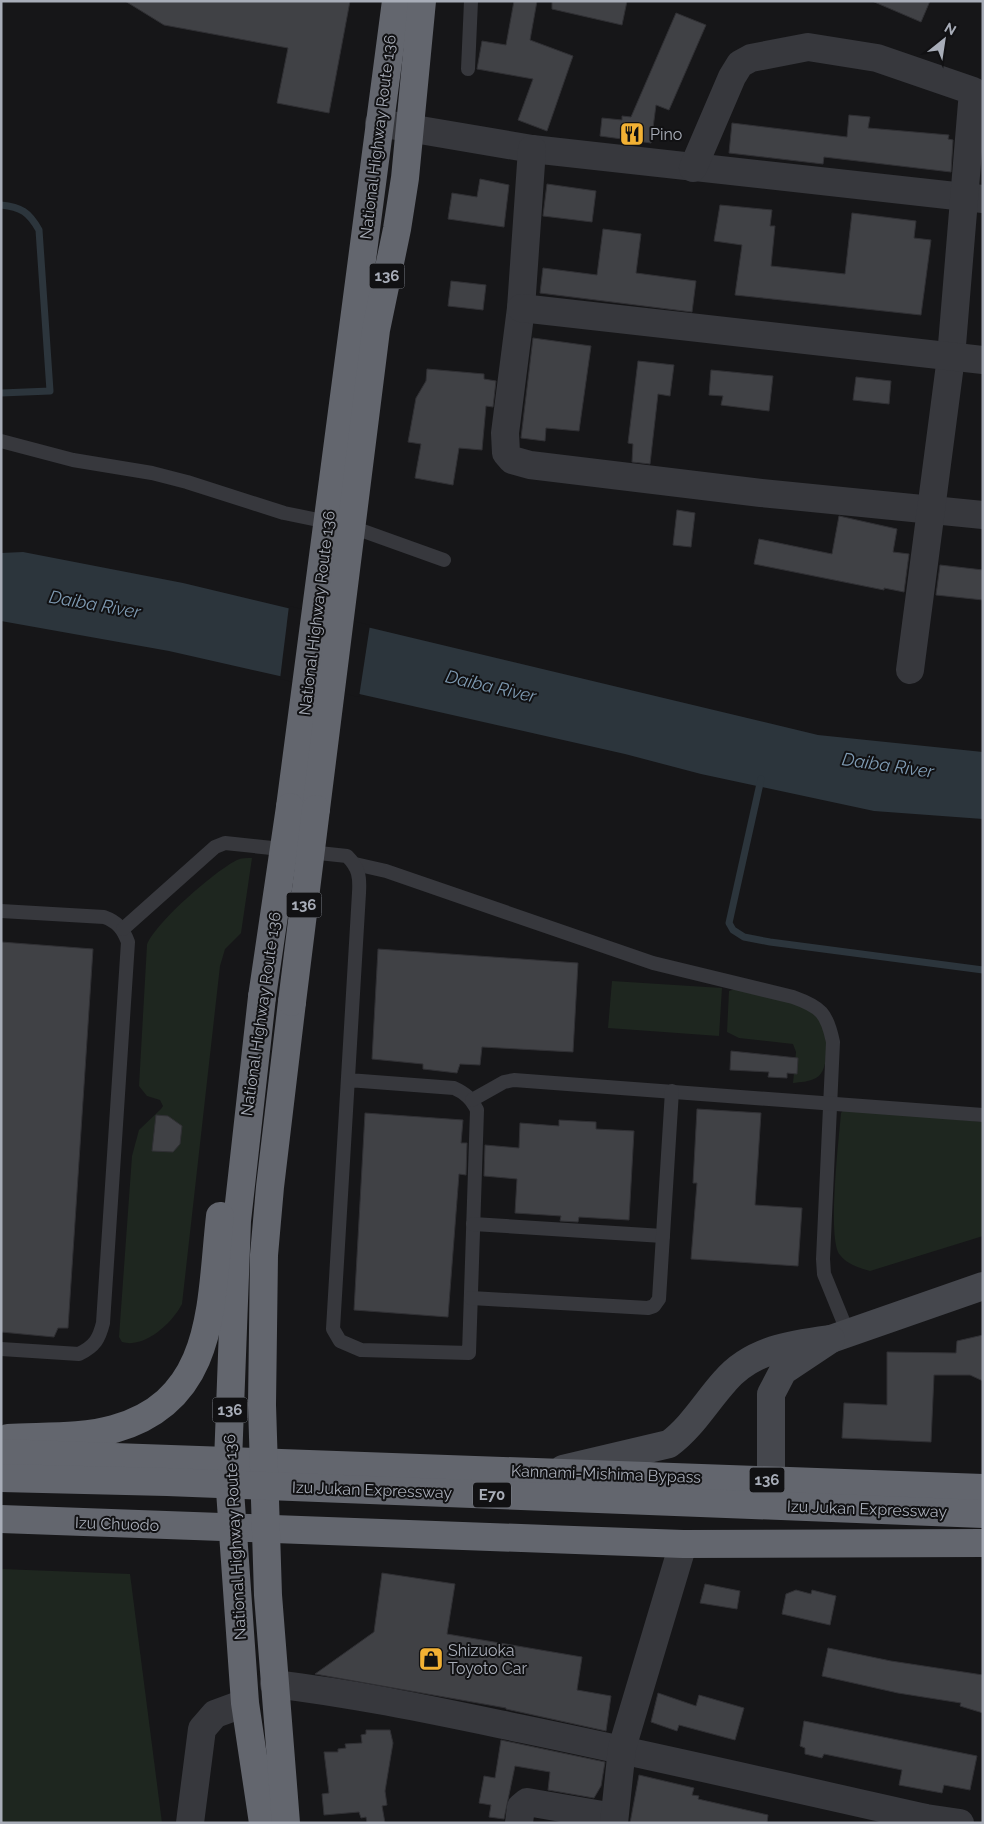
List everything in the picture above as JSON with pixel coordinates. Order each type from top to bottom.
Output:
[{"type":"highway","name":"National Highway Route 136","points":[[263,1823],[245,1703],[228,1462],[233,1300],[243,1148],[262,998],[303,808],[311,749],[339,536],[379,123],[396,1]]},
{"type":"highway","name":"National Highway Route 136","points":[[339,536],[376,330],[397,229],[410,128],[422,1]]},
{"type":"highway","name":"National Highway Route 136","points":[[286,1823],[268,1595],[263,1461],[264,1255],[292,1002],[303,808]]},
{"type":"highway","points":[[1,1438],[113,1429],[153,1412],[184,1383],[195,1365],[205,1338],[222,1201],[243,1148]]},
{"type":"highway","name":"136","points":[[1,1453],[228,1462]]},
{"type":"highway","name":"Kannami-Mishima Bypass","points":[[228,1462],[263,1461],[983,1488]]},
{"type":"highway","name":"Izu Jukan Expressway","points":[[1,1478],[167,1482],[983,1514]]},
{"type":"highway","name":"Izu Chuodo","points":[[1,1519],[232,1529]]},
{"type":"highway","points":[[232,1529],[683,1544],[983,1543]]},
{"type":"street","points":[[694,168],[732,77],[740,64],[751,58],[793,48],[823,49],[877,58],[978,90],[974,198],[910,670]]},
{"type":"street","points":[[379,123],[449,133],[532,149],[974,198]]},
{"type":"street","points":[[532,149],[521,308],[505,433],[506,453],[512,460],[530,465],[761,493],[983,515]]},
{"type":"street","points":[[521,308],[983,360]]},
{"type":"street","points":[[552,1472],[669,1444],[681,1435],[726,1379],[751,1360],[779,1346],[839,1336],[983,1286]]},
{"type":"street","points":[[771,1480],[771,1394],[783,1371],[839,1336]]},
{"type":"street","points":[[519,1823],[521,1807],[527,1802],[614,1820],[622,1748],[683,1544]]},
{"type":"street","points":[[274,1684],[340,1693],[622,1748],[926,1818],[960,1823]]},
{"type":"street","points":[[190,1823],[202,1729],[215,1714],[245,1703]]},
{"type":"street","points":[[966,1823],[983,1820]]},
{"type":"lane","points":[[468,68],[472,1]]},
{"type":"lane","points":[[1,441],[73,460],[152,473],[284,513],[339,536],[444,560]]},
{"type":"lane","points":[[123,929],[215,847],[225,843],[347,856],[355,864],[360,878],[333,1329],[340,1341],[361,1350],[469,1353],[477,1110],[472,1100],[454,1088],[348,1080]]},
{"type":"lane","points":[[355,864],[386,871],[653,963],[809,1002],[820,1010],[829,1020],[832,1035],[822,1259],[839,1336]]},
{"type":"lane","points":[[1,911],[113,920],[123,929],[128,942],[104,1313],[99,1338],[91,1348],[79,1354],[1,1349]]},
{"type":"lane","points":[[472,1100],[498,1085],[514,1080],[983,1115]]},
{"type":"lane","points":[[471,1298],[648,1308],[654,1306],[659,1299],[672,1091]]},
{"type":"lane","points":[[473,1224],[663,1236]]},
{"type":"shaded area","points":[[252,858],[241,933],[225,949],[220,966],[182,1304],[172,1319],[149,1338],[140,1342],[122,1342],[119,1337],[132,1156],[139,1130],[163,1106],[160,1100],[147,1096],[139,1086],[147,945],[161,924],[201,886],[237,860]]},
{"type":"shaded area","points":[[612,981],[722,988],[719,1036],[608,1028]]},
{"type":"shaded area","points":[[735,989],[806,1005],[821,1023],[825,1036],[826,1061],[821,1074],[804,1082],[793,1083],[796,1052],[793,1044],[739,1038],[727,1032],[729,991]]},
{"type":"shaded area","points":[[844,1109],[983,1122],[983,1236],[870,1271],[846,1261],[840,1255],[836,1245],[834,1230],[836,1165],[841,1113]]},
{"type":"shaded area","points":[[1,1569],[130,1574],[162,1823],[1,1823]]},
{"type":"water","name":"Daiba River","points":[[23,552],[183,583],[818,735],[983,752],[983,819],[874,811],[701,774],[625,754],[169,651],[1,621],[1,553]]},
{"type":"pier","points":[[289,606],[370,625],[359,697],[280,679]]},
{"type":"building","points":[[125,1],[350,1],[329,113],[277,103],[288,48],[164,25]]},
{"type":"building","points":[[514,1],[537,1],[530,40],[573,56],[547,131],[518,120],[533,79],[477,69],[482,41],[506,45]]},
{"type":"building","points":[[552,1],[627,1],[622,25],[552,9]]},
{"type":"building","points":[[872,1],[930,1],[921,22]]},
{"type":"building","points":[[676,13],[706,25],[669,110],[656,105],[651,143],[600,136],[602,118],[622,120],[622,116],[631,117]]},
{"type":"building","points":[[849,115],[870,117],[868,128],[949,135],[948,139],[953,140],[951,172],[824,157],[823,164],[729,153],[732,123],[847,137]]},
{"type":"building","points":[[480,179],[509,185],[504,227],[448,219],[452,193],[477,197]]},
{"type":"building","points":[[547,184],[596,191],[592,222],[543,216]]},
{"type":"building","points":[[720,205],[772,210],[770,226],[775,226],[771,266],[845,274],[852,213],[916,221],[914,238],[931,240],[921,315],[735,295],[742,245],[714,241]]},
{"type":"building","points":[[603,229],[641,234],[636,273],[696,281],[692,312],[540,293],[543,268],[597,275]]},
{"type":"building","points":[[451,281],[486,285],[483,310],[448,306]]},
{"type":"building","points":[[533,338],[591,346],[579,431],[546,428],[545,441],[521,438]]},
{"type":"building","points":[[638,361],[674,365],[670,396],[658,394],[650,464],[632,462],[633,444],[628,443]]},
{"type":"building","points":[[427,369],[484,374],[484,379],[496,381],[493,407],[486,406],[482,450],[459,448],[453,485],[415,478],[421,444],[408,442],[416,398],[426,381]]},
{"type":"building","points":[[711,370],[773,376],[769,411],[721,405],[723,396],[709,395]]},
{"type":"building","points":[[856,377],[891,381],[889,404],[853,400]]},
{"type":"building","points":[[677,510],[695,513],[691,547],[673,545]]},
{"type":"building","points":[[839,516],[897,529],[893,552],[909,554],[904,592],[884,588],[884,590],[754,564],[759,539],[832,554]]},
{"type":"building","points":[[940,565],[983,570],[983,600],[936,595]]},
{"type":"building","points":[[1,942],[93,949],[68,1328],[58,1328],[54,1337],[1,1332]]},
{"type":"building","points":[[378,949],[578,963],[573,1052],[482,1047],[480,1065],[460,1064],[457,1073],[423,1069],[423,1064],[372,1059]]},
{"type":"building","points":[[731,1051],[798,1058],[797,1074],[787,1073],[787,1078],[768,1077],[769,1072],[730,1070]]},
{"type":"building","points":[[697,1109],[761,1113],[755,1205],[802,1208],[798,1266],[691,1259],[697,1183],[693,1183]]},
{"type":"building","points":[[365,1113],[463,1120],[461,1143],[467,1143],[466,1175],[459,1174],[448,1317],[354,1310]]},
{"type":"building","points":[[156,1115],[168,1116],[182,1126],[180,1144],[173,1152],[152,1151]]},
{"type":"building","points":[[559,1120],[596,1122],[596,1129],[634,1131],[629,1220],[579,1217],[578,1222],[560,1221],[561,1216],[515,1213],[517,1179],[484,1176],[485,1145],[519,1148],[520,1123],[559,1126]]},
{"type":"building","points":[[983,1335],[983,1381],[970,1375],[934,1375],[931,1442],[842,1438],[844,1403],[887,1405],[887,1352],[956,1353],[957,1341]]},
{"type":"building","points":[[382,1573],[455,1584],[447,1634],[582,1657],[577,1690],[611,1696],[606,1731],[506,1708],[315,1674],[374,1632]]},
{"type":"building","points":[[705,1584],[740,1591],[737,1609],[700,1603]]},
{"type":"building","points":[[796,1590],[811,1594],[812,1590],[836,1596],[830,1625],[782,1614],[786,1594]]},
{"type":"building","points":[[828,1648],[891,1661],[983,1675],[983,1713],[960,1706],[961,1703],[898,1693],[822,1676]]},
{"type":"building","points":[[658,1693],[696,1706],[699,1695],[744,1708],[735,1740],[679,1725],[677,1731],[651,1722]]},
{"type":"building","points":[[804,1721],[977,1756],[970,1790],[944,1785],[942,1793],[899,1785],[902,1770],[824,1754],[822,1758],[805,1754],[805,1748],[800,1746]]},
{"type":"building","points":[[366,1730],[390,1730],[393,1743],[385,1791],[387,1805],[382,1806],[385,1823],[367,1823],[366,1817],[361,1818],[359,1812],[324,1815],[322,1794],[329,1793],[324,1752],[338,1752],[338,1749],[346,1748],[345,1744],[362,1743],[361,1735],[366,1734]]},
{"type":"building","points":[[501,1740],[605,1762],[601,1786],[594,1798],[548,1790],[550,1772],[515,1766],[504,1819],[489,1817],[491,1805],[479,1803],[484,1776],[495,1778]]},
{"type":"building","points":[[639,1775],[694,1788],[692,1795],[699,1796],[698,1799],[768,1815],[767,1823],[630,1823]]},
{"type":"waterway","points":[[1,205],[14,207],[24,212],[32,219],[39,230],[50,391],[1,393]]},
{"type":"waterway","points":[[761,779],[729,923],[733,930],[744,937],[770,942],[983,970]]},
{"type":"place","name":"Pino","points":[[632,134]]},
{"type":"place","name":"Shizuoka Toyoto Car","points":[[431,1659]]}]
